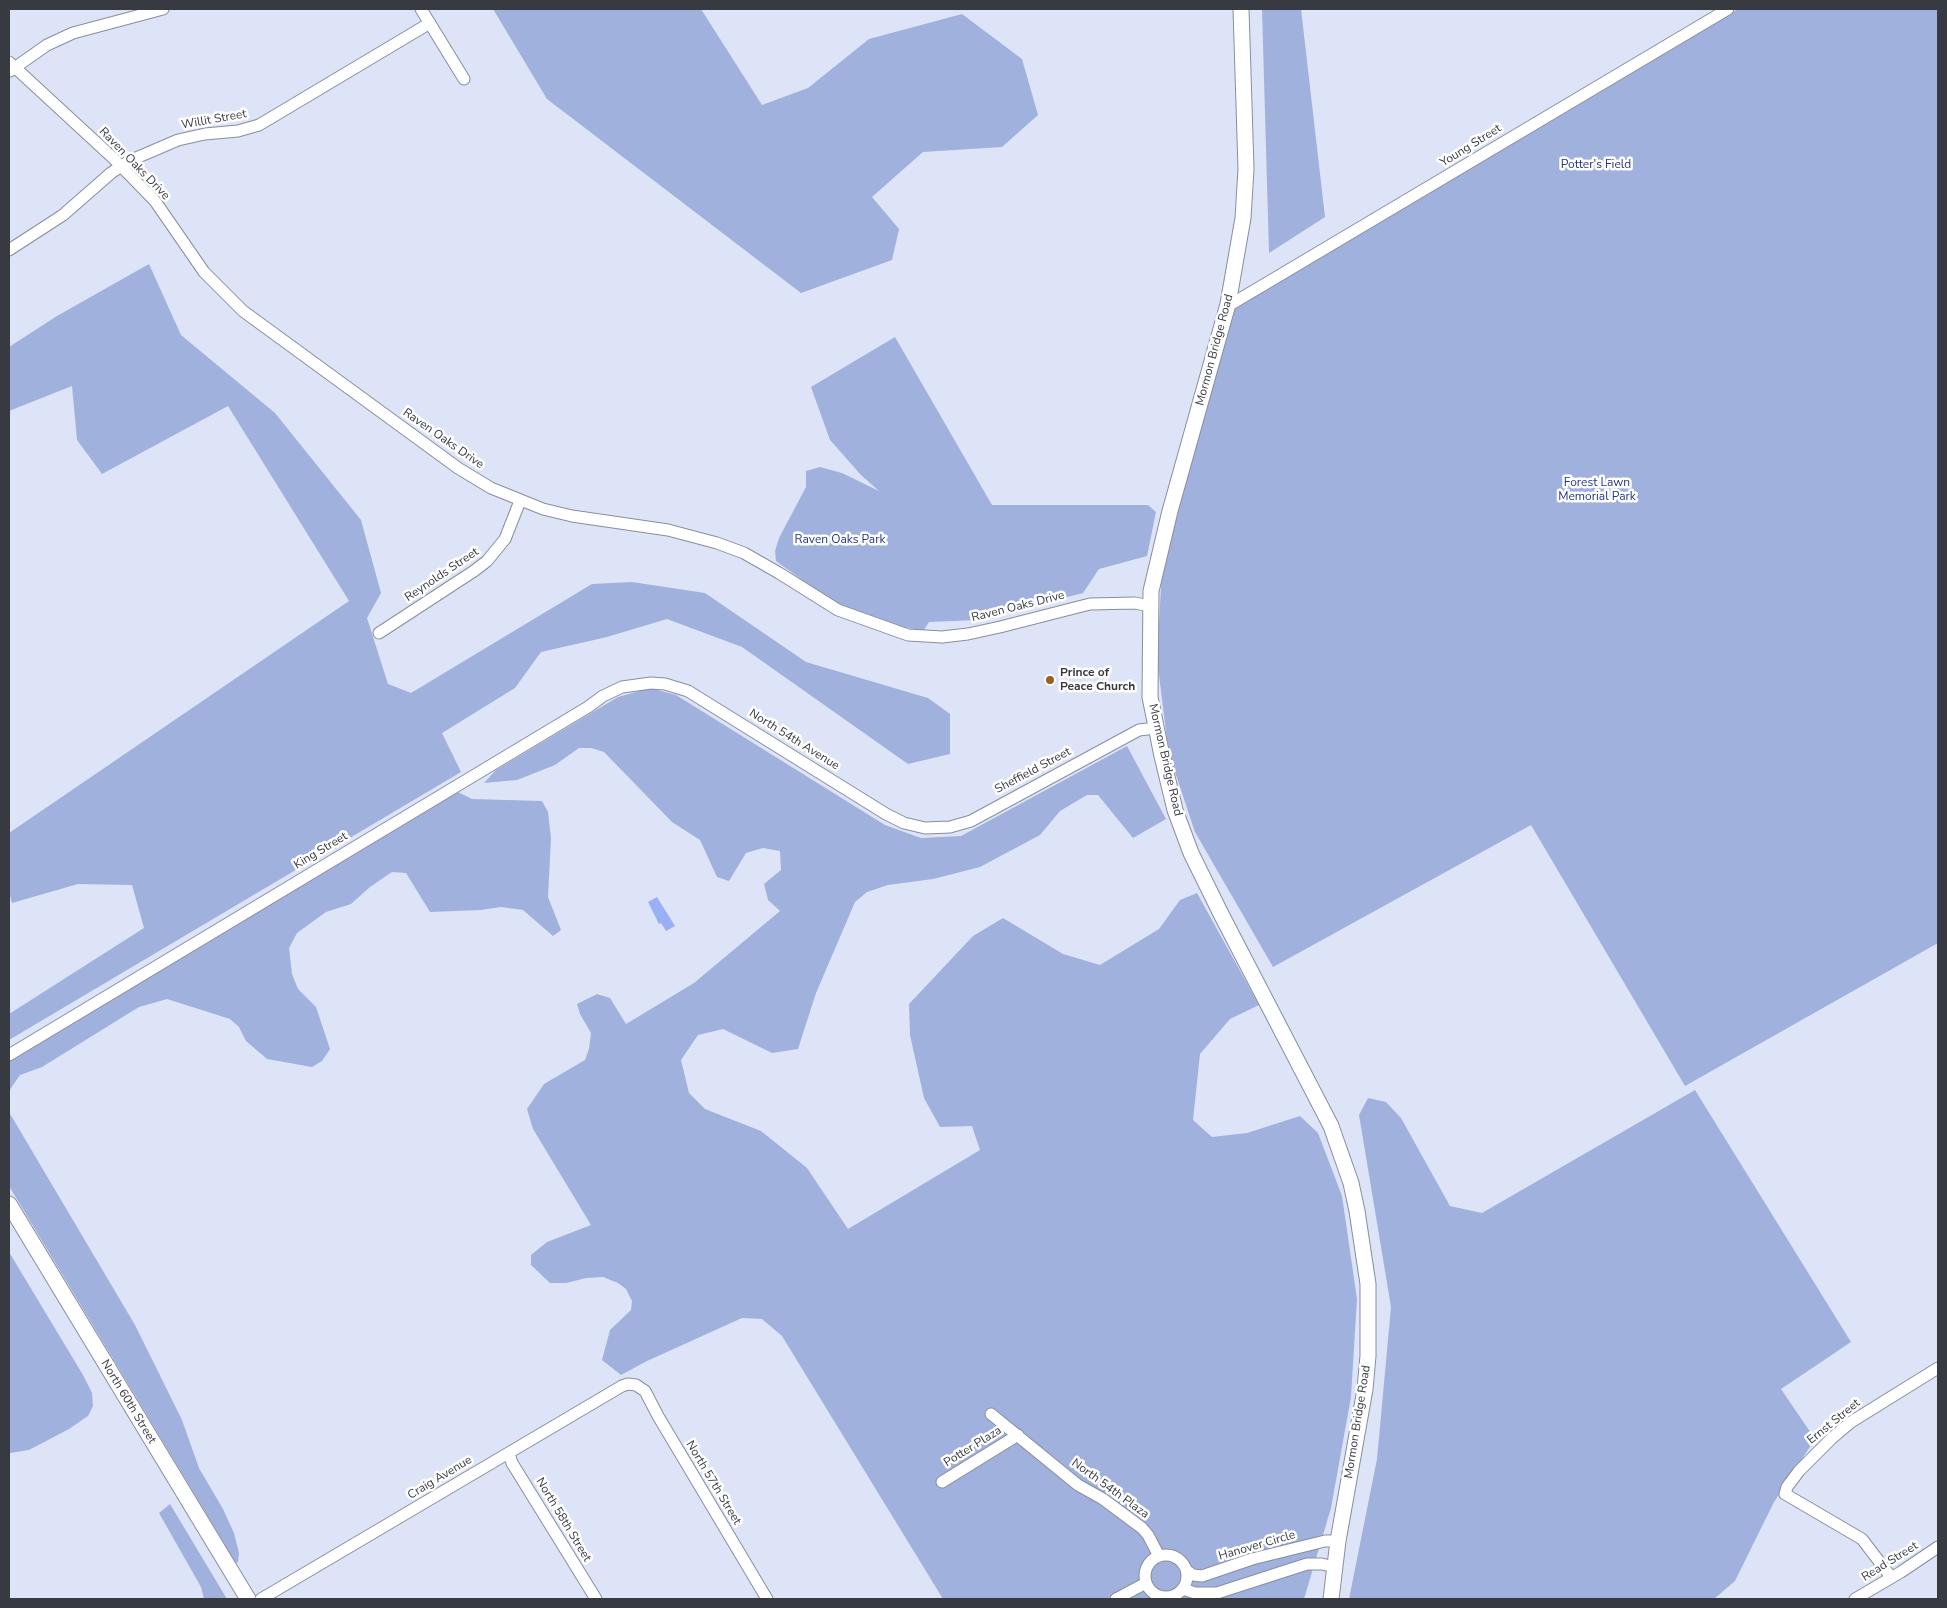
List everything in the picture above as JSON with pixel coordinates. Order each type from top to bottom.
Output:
[{"type":"main road","name":"Mormon Bridge Road","points":[[1241,9],[1246,169],[1243,218],[1228,306],[1170,511],[1151,591],[1150,697],[1175,810],[1191,853],[1225,923],[1331,1126],[1342,1154],[1357,1211],[1368,1284],[1368,1356],[1365,1390],[1338,1541],[1331,1599]]},
{"type":"main road","name":"North 60th Street","points":[[9,1204],[248,1599]]},
{"type":"street","points":[[11,67],[47,45],[73,33],[164,9]]},
{"type":"street","points":[[421,9],[464,79]]},
{"type":"street","name":"Young Street","points":[[1228,306],[1728,9]]},
{"type":"street","name":"Willit Street","points":[[9,250],[63,215],[120,166],[178,140],[205,134],[238,131],[259,125],[430,23]]},
{"type":"street","name":"Raven Oaks Drive","points":[[11,67],[120,166],[154,201],[204,272],[243,311],[458,468],[491,488],[542,509],[572,516],[668,530],[717,543],[744,553],[838,610],[908,635],[942,637],[968,634],[1084,605],[1122,603],[1150,606]]},
{"type":"street","name":"Reynolds Street","points":[[379,633],[487,561],[505,539],[520,501]]},
{"type":"street","name":"North 54th Avenue","points":[[651,683],[665,684],[688,691],[886,814],[904,823],[920,827]]},
{"type":"street","name":"King Street","points":[[9,1055],[588,707],[603,696],[630,685],[651,683]]},
{"type":"street","name":"Sheffield Street","points":[[920,827],[950,827],[972,821],[1139,730],[1156,728]]},
{"type":"street","name":"Ernst Street","points":[[1891,1578],[1862,1539],[1785,1494],[1787,1487],[1799,1471],[1844,1427],[1938,1368]]},
{"type":"street","name":"Craig Avenue","points":[[261,1599],[622,1386],[634,1384]]},
{"type":"street","name":"North 57th Street","points":[[634,1384],[645,1391],[662,1425],[767,1599]]},
{"type":"street","name":"North 54th Plaza","points":[[991,1414],[1078,1485],[1103,1499],[1142,1528],[1155,1546],[1158,1556]]},
{"type":"street","name":"Potter Plaza","points":[[942,1482],[1018,1435]]},
{"type":"street","name":"North 58th Street","points":[[509,1453],[512,1463],[596,1599]]},
{"type":"street","name":"Hanover Circle","points":[[1186,1570],[1192,1575],[1202,1576],[1252,1559],[1338,1541]]},
{"type":"street","name":"Read Street","points":[[1855,1599],[1938,1547]]},
{"type":"street","points":[[1158,1556],[1173,1556],[1179,1559],[1186,1570],[1186,1583],[1177,1594],[1163,1597],[1150,1590],[1146,1584],[1146,1569],[1149,1563],[1158,1556]]},
{"type":"street","points":[[1183,1589],[1195,1593],[1217,1593],[1307,1564],[1322,1564],[1334,1567]]},
{"type":"street","points":[[1116,1599],[1146,1584]]},
{"type":"green space","points":[[493,9],[701,9],[762,105],[808,88],[869,39],[962,14],[1022,59],[1038,115],[1002,147],[923,152],[872,197],[899,229],[892,260],[801,293],[547,99]]},
{"type":"green space","points":[[1262,9],[1301,9],[1325,217],[1269,253]]},
{"type":"green space","name":"Forest Lawn Memorial Park","points":[[1738,9],[1938,9],[1938,943],[1685,1086],[1531,825],[1273,967],[1195,832],[1172,763],[1167,739],[1157,659],[1162,569],[1235,307]]},
{"type":"green space","points":[[149,264],[181,335],[275,413],[361,520],[381,593],[367,618],[388,684],[411,693],[592,584],[632,582],[705,593],[806,662],[928,698],[950,714],[950,754],[908,764],[742,647],[667,619],[607,637],[541,652],[515,688],[442,733],[461,772],[9,1040],[9,1014],[144,928],[132,885],[78,884],[12,903],[9,892],[9,833],[349,601],[228,406],[102,474],[77,440],[72,386],[9,411],[9,347],[57,316]]},
{"type":"green space","name":"Raven Oaks Park","points":[[895,337],[992,505],[1148,505],[1156,512],[1147,556],[1099,569],[1083,593],[978,620],[929,622],[924,630],[907,628],[872,618],[831,601],[776,561],[775,551],[779,538],[806,487],[806,471],[820,467],[842,473],[879,491],[861,475],[830,440],[811,387]]},
{"type":"green space","points":[[650,688],[676,695],[885,825],[921,838],[961,836],[1127,746],[1166,819],[1133,838],[1098,795],[1087,795],[1060,811],[1040,835],[980,867],[933,879],[888,885],[867,892],[855,902],[816,993],[798,1049],[772,1053],[723,1029],[698,1035],[681,1060],[689,1093],[705,1109],[761,1131],[807,1168],[848,1229],[980,1150],[972,1126],[940,1127],[924,1098],[910,1035],[909,1004],[973,936],[1003,918],[1063,954],[1100,965],[1159,929],[1180,900],[1197,893],[1259,1005],[1230,1019],[1200,1054],[1193,1120],[1212,1137],[1247,1133],[1300,1116],[1318,1133],[1342,1196],[1357,1299],[1351,1397],[1331,1508],[1304,1599],[943,1599],[782,1336],[762,1319],[742,1318],[647,1361],[621,1375],[602,1360],[610,1330],[631,1310],[632,1301],[626,1289],[618,1283],[603,1277],[586,1278],[566,1283],[550,1283],[531,1265],[531,1255],[547,1242],[591,1225],[533,1129],[527,1109],[544,1084],[585,1060],[589,1049],[591,1033],[580,1014],[577,1004],[597,994],[610,998],[626,1024],[694,983],[780,911],[768,900],[764,884],[781,870],[780,851],[763,848],[746,853],[729,881],[717,877],[700,840],[672,822],[604,752],[591,748],[579,748],[555,765],[517,780],[484,783],[496,770],[618,697]]},
{"type":"green space","points":[[458,792],[472,799],[542,801],[548,812],[551,838],[548,897],[561,930],[553,936],[523,910],[501,907],[481,910],[430,912],[406,873],[392,872],[370,887],[351,904],[326,912],[297,933],[289,948],[292,974],[298,989],[316,1007],[330,1049],[322,1061],[312,1067],[267,1059],[246,1041],[239,1027],[230,1019],[167,999],[139,1007],[42,1067],[20,1075],[9,1091],[9,1061]]},
{"type":"green space","points":[[1695,1090],[1851,1342],[1781,1389],[1815,1439],[1774,1502],[1735,1581],[1714,1599],[1349,1599],[1377,1459],[1391,1307],[1359,1115],[1368,1098],[1386,1102],[1401,1118],[1450,1206],[1482,1213]]},
{"type":"green space","points":[[9,1112],[135,1325],[182,1420],[199,1468],[223,1509],[234,1533],[239,1553],[238,1562],[236,1563],[9,1186]]},
{"type":"green space","points":[[9,1252],[83,1375],[92,1393],[93,1406],[88,1416],[69,1429],[29,1450],[10,1453]]},
{"type":"green space","points":[[170,1504],[227,1599],[204,1599],[201,1587],[159,1513]]},
{"type":"shaded area","points":[[657,897],[675,926],[666,931],[661,923],[659,924],[648,902]]},
{"type":"place","name":"Prince of Peace Church","points":[[1050,680]]},
{"type":"park label","name":"Potter's Field","points":[[1596,165]]}]
